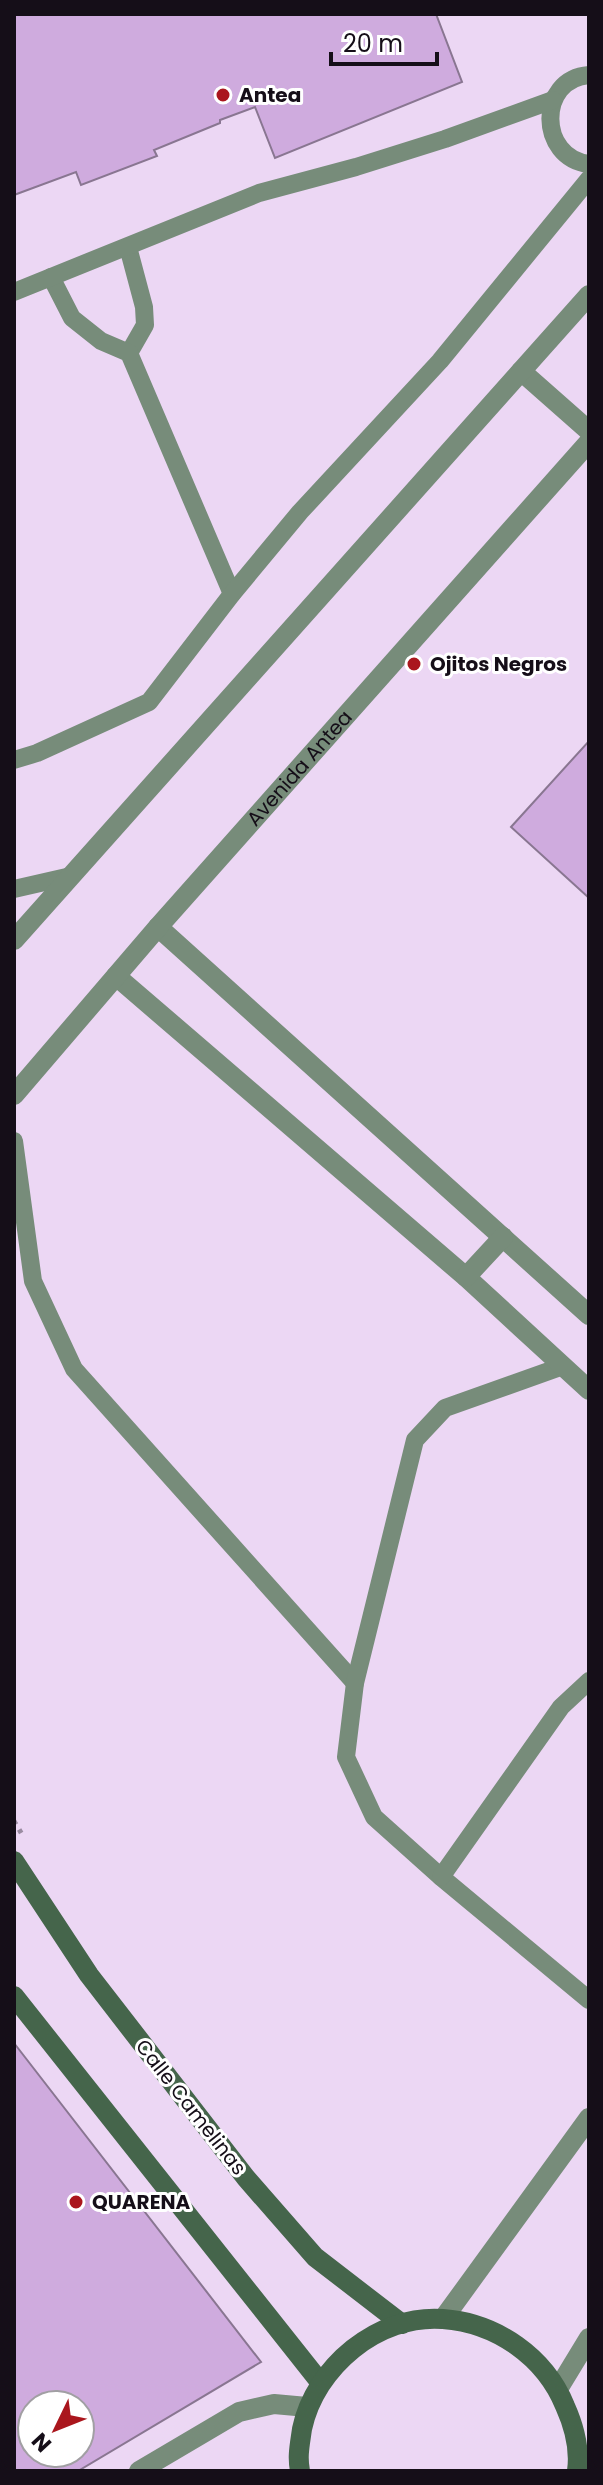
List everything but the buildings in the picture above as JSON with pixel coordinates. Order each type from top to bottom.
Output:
[{"type":"main road","name":"Calle Camelinas","points":[[14,1861],[89,1975],[246,2178],[315,2257],[402,2324]]},
{"type":"main road","points":[[15,2001],[320,2382]]},
{"type":"main road","points":[[300,2471],[297,2456],[307,2407],[320,2382],[356,2345],[402,2324],[443,2319],[492,2331],[534,2358],[558,2389],[573,2425],[577,2471]]},
{"type":"street","points":[[14,940],[589,295]]},
{"type":"street","points":[[521,371],[589,431]]},
{"type":"street","name":"Avenida Antea","points":[[14,1095],[158,927],[589,442]]},
{"type":"street","points":[[158,927],[589,1315]]},
{"type":"street","points":[[116,976],[466,1277],[589,1390]]},
{"type":"street","points":[[466,1277],[503,1237]]},
{"type":"street","points":[[443,2319],[589,2118]]},
{"type":"street","points":[[558,2389],[589,2338]]},
{"type":"street","points":[[139,2471],[239,2412],[274,2404],[307,2407]]},
{"type":"lane","points":[[589,75],[581,75],[564,85],[553,100],[549,119],[552,138],[564,154],[589,164]]},
{"type":"lane","points":[[14,292],[259,193],[445,139],[553,100]]},
{"type":"lane","points":[[14,760],[37,753],[149,702],[300,512],[440,361],[589,179]]},
{"type":"lane","points":[[128,247],[144,307],[145,325],[129,353]]},
{"type":"lane","points":[[51,277],[72,318],[101,341],[129,353],[232,594]]},
{"type":"lane","points":[[14,889],[71,876]]},
{"type":"lane","points":[[14,1141],[33,1281],[74,1369],[355,1683]]},
{"type":"lane","points":[[563,1366],[445,1408],[415,1440],[355,1683],[346,1757],[374,1817],[589,2000]]},
{"type":"lane","points":[[441,1877],[561,1707],[589,1681]]},
{"type":"place","name":"Antea","points":[[223,95]]},
{"type":"place","name":"Ojitos Negros","points":[[414,664]]},
{"type":"place","name":"QUARENA","points":[[76,2202]]}]
